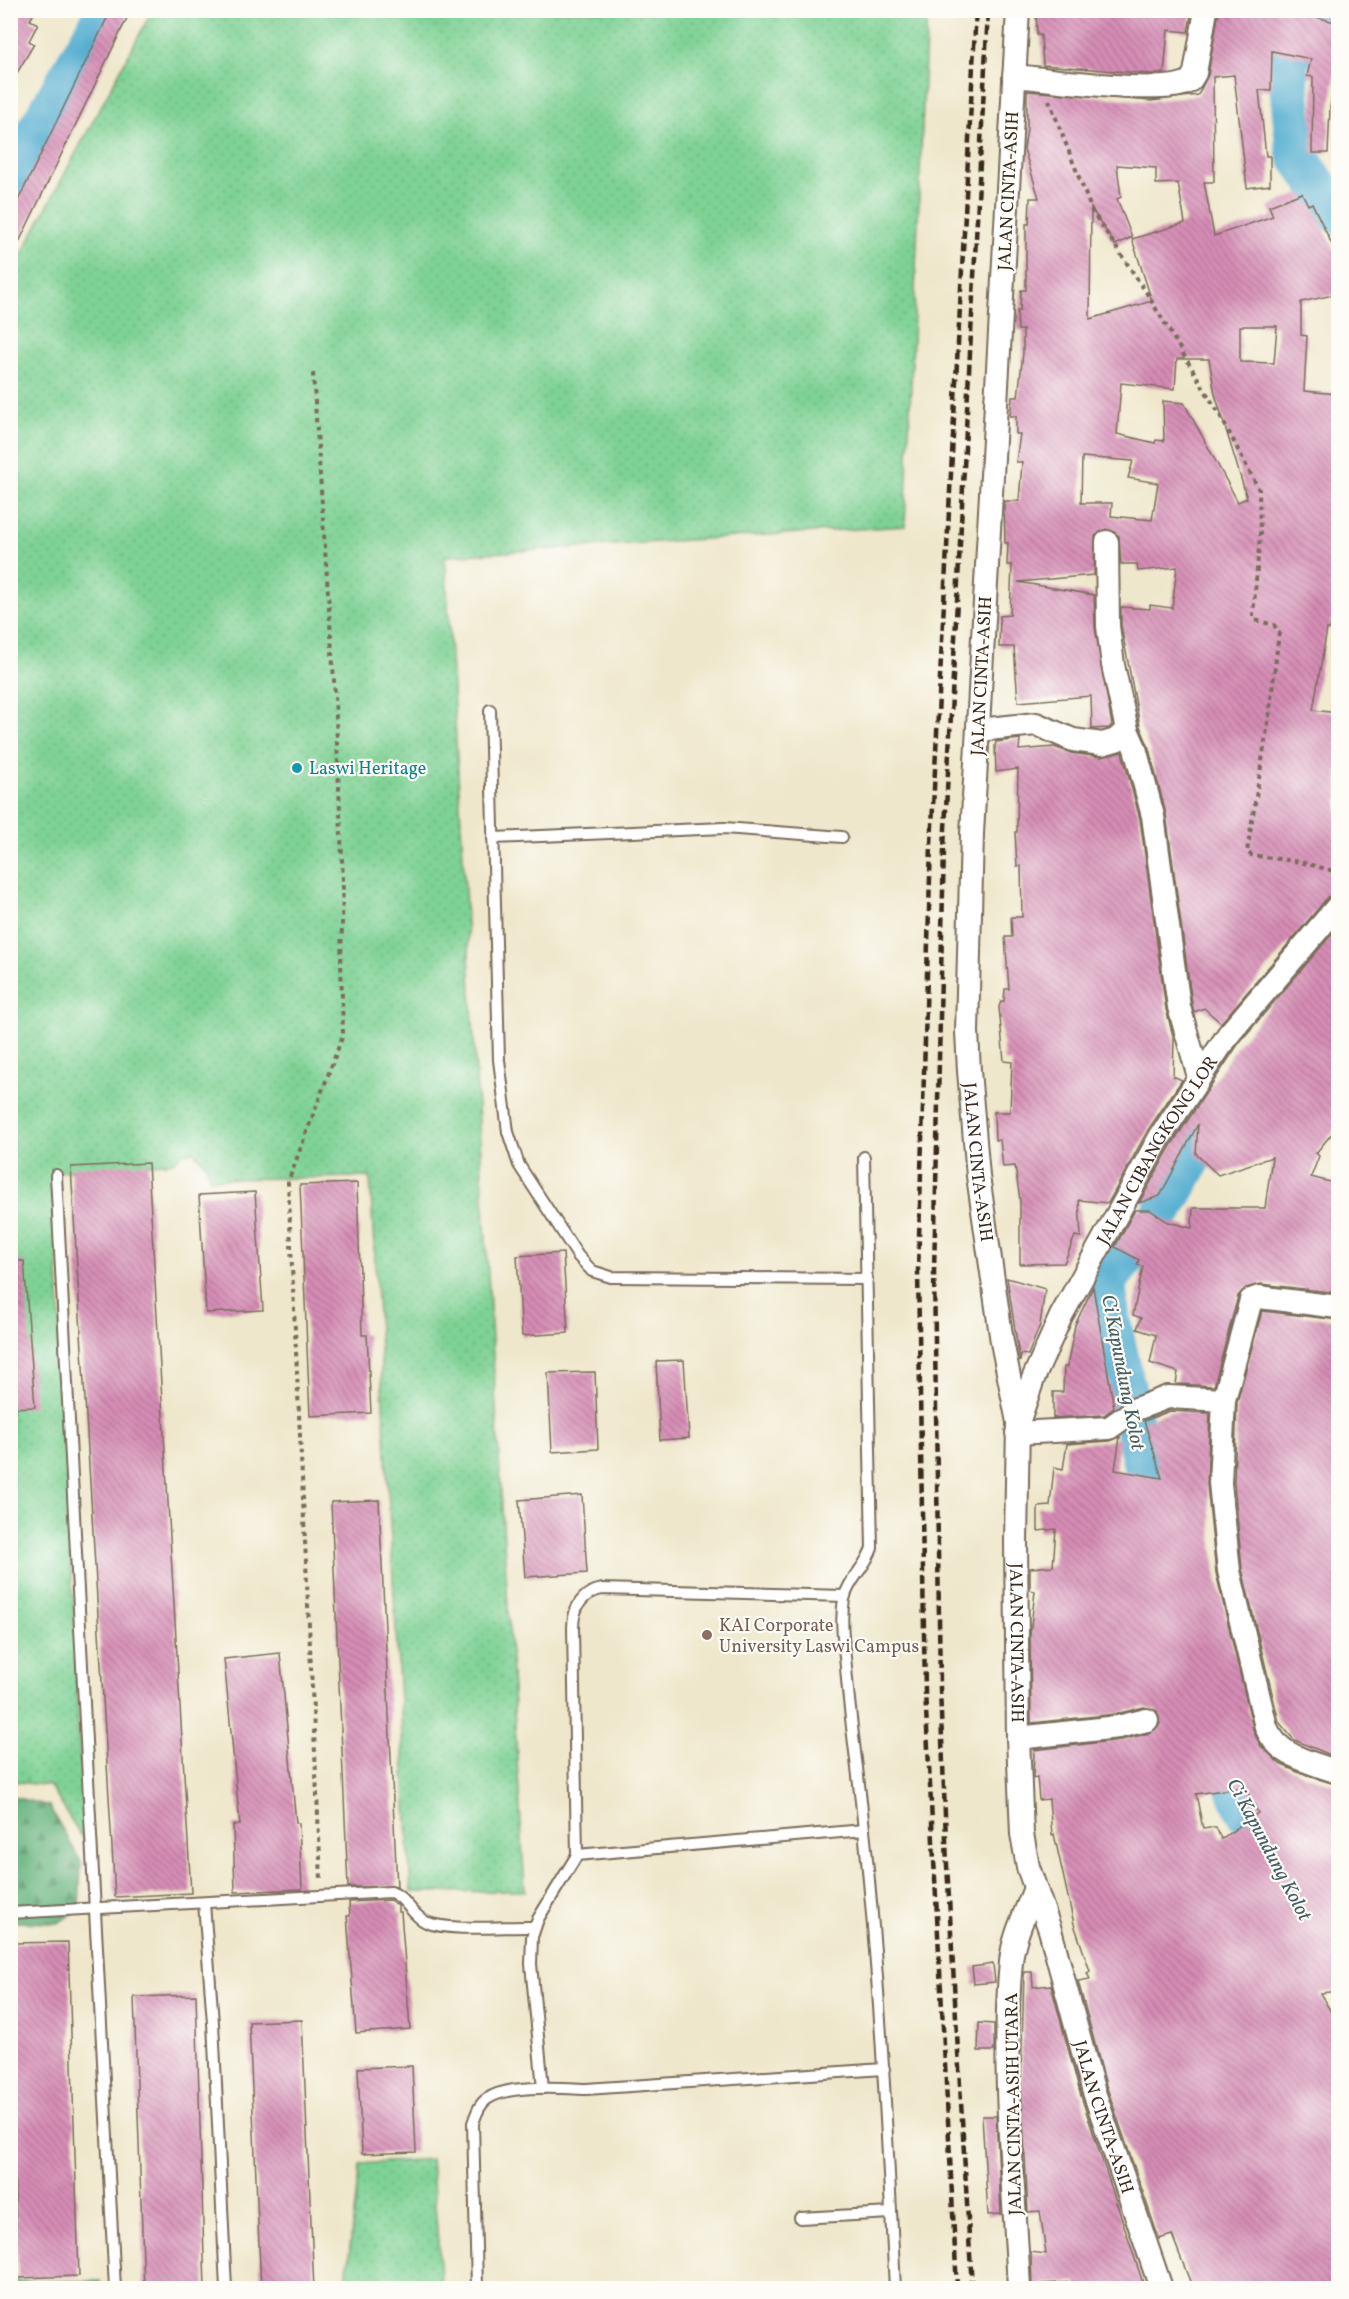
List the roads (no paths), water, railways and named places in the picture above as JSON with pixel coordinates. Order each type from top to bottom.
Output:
[{"type":"street","name":"JALAN CINTA-ASIH","points":[[1018,10],[969,905],[968,1061],[978,1176],[1002,1342],[1018,1427],[1018,1738],[1022,1834],[1035,1888],[1050,1930],[1093,2089],[1161,2289]]},
{"type":"street","points":[[1014,76],[1154,87],[1184,84],[1192,79],[1195,73],[1206,10]]},
{"type":"street","points":[[1107,542],[1109,636],[1113,665],[1127,730],[1135,748],[1153,816],[1179,1007],[1199,1077]]},
{"type":"street","points":[[979,730],[1036,724],[1073,740],[1102,744],[1116,740],[1127,730]]},
{"type":"street","name":"JALAN CIBANGKONG LOR","points":[[1018,1427],[1033,1379],[1061,1316],[1160,1137],[1228,1035],[1338,906]]},
{"type":"street","points":[[1338,1307],[1254,1297],[1248,1308],[1224,1400],[1220,1483],[1222,1519],[1238,1612],[1270,1738],[1283,1751],[1338,1773]]},
{"type":"street","points":[[1018,1427],[1102,1430],[1115,1426],[1131,1413],[1168,1397],[1224,1400]]},
{"type":"street","points":[[1018,1738],[1118,1727],[1147,1720]]},
{"type":"street","name":"JALAN CINTA-ASIH UTARA","points":[[1019,2289],[1008,2059],[1011,1961],[1015,1941],[1035,1888]]},
{"type":"lane","points":[[490,710],[499,1060],[508,1132],[519,1165],[582,1262],[596,1274],[611,1277],[867,1279]]},
{"type":"lane","points":[[493,838],[724,828],[842,837]]},
{"type":"lane","points":[[864,1157],[872,1548],[868,1562],[848,1587],[845,1596],[843,1629],[850,1723],[864,1830],[884,2069],[895,2289]]},
{"type":"lane","points":[[56,1175],[93,1909],[115,2289]]},
{"type":"lane","points":[[543,2088],[531,1964],[535,1927],[577,1855],[574,1612],[585,1596],[602,1589],[845,1596]]},
{"type":"lane","points":[[577,1855],[864,1830]]},
{"type":"lane","points":[[10,1913],[391,1892],[398,1894],[418,1917],[443,1926],[535,1927]]},
{"type":"lane","points":[[204,1903],[213,2023],[226,2289]]},
{"type":"lane","points":[[477,2289],[473,2123],[485,2100],[497,2094],[543,2088],[586,2089],[884,2069]]},
{"type":"lane","points":[[800,2218],[891,2213]]},
{"type":"waterway","points":[[10,176],[107,10]]},
{"type":"waterway","name":"Ci Kapundung Kolot","points":[[1319,10],[1287,63],[1296,154],[1338,214]]},
{"type":"waterway","name":"Ci Kapundung Kolot","points":[[1174,1525],[1172,1516],[1142,1460],[1110,1317],[1106,1282],[1159,1218],[1217,1114],[1227,1105]]},
{"type":"waterway","name":"Ci Kapundung Kolot","points":[[1215,1738],[1243,1806],[1277,1866]]},
{"type":"railway","points":[[957,2288],[925,1692],[918,1270],[931,844],[976,10]]},
{"type":"railway","points":[[972,2288],[947,1865],[940,1688],[934,1271],[944,848],[988,10]]},
{"type":"place","name":"Laswi Heritage","points":[[297,768]]},
{"type":"place","name":"KAI Corporate University Laswi Campus","points":[[707,1635]]}]
